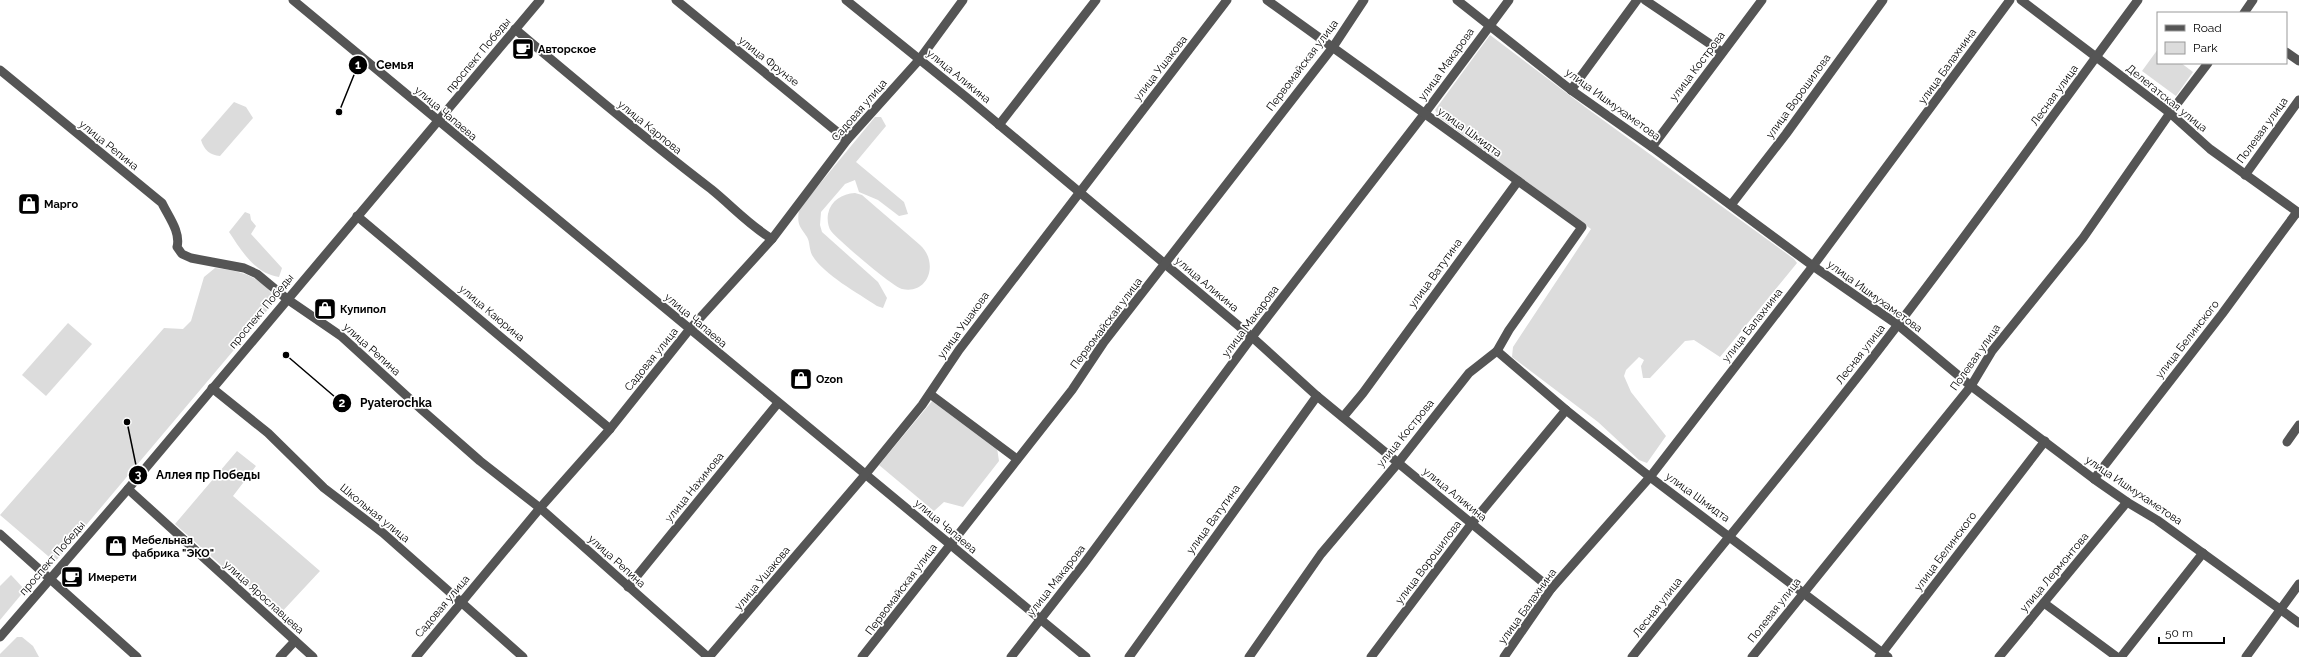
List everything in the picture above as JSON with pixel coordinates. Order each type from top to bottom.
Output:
[{"type":"street","name":"улица Чапаева","points":[[292,0],[437,122],[1086,657]]},
{"type":"street","name":"проспект Победы","points":[[0,637],[128,489],[287,298],[540,0]]},
{"type":"street","name":"улица Фрунзе","points":[[676,0],[847,140]]},
{"type":"street","name":"улица Аликина","points":[[846,0],[999,125],[1252,337],[1317,396],[1551,590]]},
{"type":"street","name":"Садовая улица","points":[[416,657],[540,508],[610,429],[690,330],[772,239],[847,140],[919,60],[963,0]]},
{"type":"street","points":[[999,125],[1096,0]]},
{"type":"street","name":"улица Ушакова","points":[[709,657],[865,475],[930,394],[959,350],[1227,0]]},
{"type":"street","name":"улица Шмидта","points":[[1267,0],[1582,227]]},
{"type":"street","name":"Первомайская улица","points":[[862,657],[1166,265],[1228,180],[1333,47],[1364,0]]},
{"type":"street","name":"улица Ишмухаметова","points":[[1457,0],[1490,24],[1571,90],[1652,146],[1813,266],[1898,325],[1970,386],[2094,479],[2127,502],[2157,520],[2299,623]]},
{"type":"street","name":"улица Макарова","points":[[1011,657],[1041,620],[1189,425],[1252,337],[1425,113],[1508,0]]},
{"type":"street","points":[[1571,90],[1637,0]]},
{"type":"street","points":[[1645,0],[1722,52]]},
{"type":"street","name":"улица Кострова","points":[[1652,146],[1762,0]]},
{"type":"street","name":"улица Ворошилова","points":[[1731,205],[1786,134],[1883,0]]},
{"type":"street","name":"улица Балахнина","points":[[1504,657],[1551,590],[1650,476],[1813,266],[2010,0]]},
{"type":"street","name":"Делегатская улица","points":[[2020,0],[2170,113],[2210,149],[2298,212]]},
{"type":"street","name":"Лесная улица","points":[[1632,657],[1731,536],[1898,325],[2138,0]]},
{"type":"street","points":[[2245,12],[2253,0]]},
{"type":"street","name":"улица Карпова","points":[[516,29],[634,131],[714,192],[755,229],[772,239]]},
{"type":"street","points":[[2287,53],[2299,61]]},
{"type":"street","name":"Полевая улица","points":[[1752,657],[1970,386],[1992,351],[2083,238],[2170,113],[2207,64]]},
{"type":"street","name":"улица Репина","points":[[0,70],[162,203],[179,240],[177,247],[182,254],[210,263],[244,268],[268,282],[287,298],[341,336],[474,456],[540,508],[709,657]]},
{"type":"street","name":"Полевая улица","points":[[2245,175],[2299,100]]},
{"type":"street","name":"улица Ватутина","points":[[1343,417],[1518,181]]},
{"type":"street","name":"улица Белинского","points":[[2094,479],[2222,314],[2298,212]]},
{"type":"street","name":"улица Каюрина","points":[[357,216],[610,429]]},
{"type":"street","name":"улица Кострова","points":[[1249,657],[1321,554],[1398,463],[1469,373],[1497,351],[1509,330],[1582,227]]},
{"type":"street","name":"улица Шмидта","points":[[1497,351],[1566,410],[1650,476],[1804,592],[1883,656]]},
{"type":"street","name":"Школьная улица","points":[[212,388],[268,433],[324,488],[383,533],[523,657]]},
{"type":"street","points":[[930,394],[1017,459]]},
{"type":"street","name":"улица Ватутина","points":[[1129,657],[1317,396]]},
{"type":"street","name":"улица Нахимова","points":[[628,587],[778,403]]},
{"type":"street","name":"улица Ворошилова","points":[[1372,657],[1472,523],[1566,410]]},
{"type":"street","points":[[2287,442],[2299,425]]},
{"type":"street","name":"улица Белинского","points":[[1883,656],[2045,441]]},
{"type":"street","name":"улица Ярославцева","points":[[128,489],[313,657]]},
{"type":"street","name":"улица Лермонтова","points":[[2000,657],[2127,502]]},
{"type":"street","points":[[0,534],[136,657]]},
{"type":"street","points":[[2121,657],[2203,553]]},
{"type":"street","points":[[2246,657],[2299,584]]},
{"type":"street","points":[[2044,603],[2117,657]]},
{"type":"street","points":[[280,657],[294,641]]},
{"type":"green space","points":[[1490,35],[1585,107],[1794,259],[1797,263],[1720,357],[1694,340],[1685,341],[1650,378],[1643,378],[1641,366],[1644,360],[1639,357],[1626,370],[1624,376],[1631,392],[1666,436],[1647,463],[1639,460],[1598,422],[1512,357],[1513,347],[1591,229],[1440,118],[1435,110]]},
{"type":"green space","points":[[2157,50],[2157,64],[2182,64],[2193,72],[2176,96],[2142,71]]},
{"type":"green space","points":[[234,102],[246,107],[253,118],[220,156],[213,154],[204,147],[201,140]]},
{"type":"green space","points":[[875,117],[881,117],[886,126],[856,162],[904,202],[908,214],[899,216],[878,200],[859,192],[855,180],[845,184],[821,212],[820,225],[822,232],[878,282],[887,298],[883,308],[877,306],[842,283],[817,262],[812,255],[808,239],[800,227],[798,218],[799,209]]},
{"type":"green space","points":[[855,193],[862,195],[920,245],[926,252],[930,268],[925,282],[919,287],[911,290],[902,289],[897,286],[866,263],[831,231],[828,225],[828,214],[834,201],[842,196]]},
{"type":"green space","points":[[245,212],[250,214],[251,220],[256,226],[251,234],[282,268],[279,277],[270,275],[256,266],[244,253],[229,232]]},
{"type":"green space","points":[[215,268],[234,271],[250,276],[264,285],[276,300],[55,562],[0,515],[164,328],[183,329],[191,321],[204,277]]},
{"type":"green space","points":[[68,323],[92,344],[46,396],[22,375]]},
{"type":"green space","points":[[933,400],[997,448],[999,461],[963,507],[944,502],[934,511],[879,465]]},
{"type":"green space","points":[[237,451],[256,466],[233,496],[320,571],[279,615],[234,573],[232,575],[175,524]]},
{"type":"green space","points":[[11,575],[25,590],[0,620],[0,586]]},
{"type":"green space","points":[[17,637],[22,637],[33,646],[39,657],[0,657],[0,654]]},
{"type":"place","name":"Авторское","points":[[523,49]]},
{"type":"place","name":"Семья","points":[[339,112]]},
{"type":"place","name":"Марго","points":[[29,204]]},
{"type":"place","name":"Купипол","points":[[325,309]]},
{"type":"place","name":"Pyaterochka","points":[[286,355]]},
{"type":"place","name":"Ozon","points":[[801,379]]},
{"type":"place","name":"Аллея пр Победы","points":[[127,422]]},
{"type":"place","name":"Мебельная фабрика \"ЭКО\"","points":[[116,546]]},
{"type":"place","name":"Имерети","points":[[72,577]]}]
